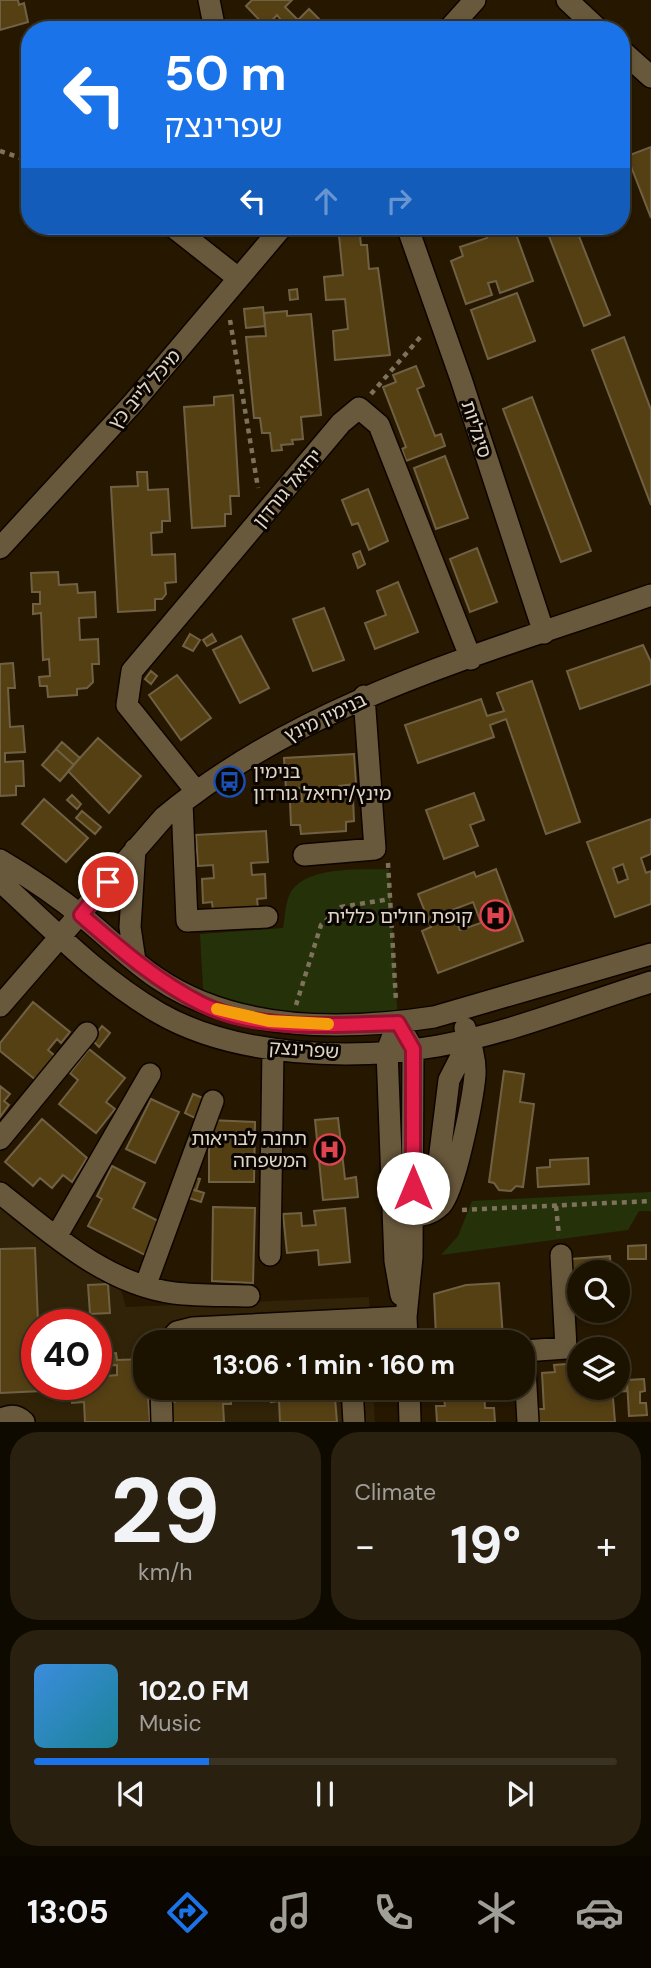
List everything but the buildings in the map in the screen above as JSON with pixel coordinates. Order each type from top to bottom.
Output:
[{"type":"street","points":[[209,0],[213,21]]},
{"type":"street","points":[[457,21],[475,0]]},
{"type":"street","points":[[567,0],[589,21]]},
{"type":"street","points":[[630,58],[651,77]]},
{"type":"street","points":[[181,235],[232,286]]},
{"type":"street","name":"מיכל לייב כץ","points":[[0,548],[134,402],[275,235]]},
{"type":"street","name":"סיגליות","points":[[410,235],[544,633]]},
{"type":"street","points":[[359,408],[379,425],[471,659]]},
{"type":"street","name":"יחיאל גורדון","points":[[189,797],[127,705],[132,671],[341,423],[359,408]]},
{"type":"street","name":"בנימין מינץ","points":[[0,1006],[135,849],[189,797],[262,748],[364,696],[651,595]]},
{"type":"street","points":[[304,855],[375,849],[364,696]]},
{"type":"street","points":[[189,797],[187,921],[267,918]]},
{"type":"street","points":[[135,849],[130,927],[135,961]]},
{"type":"street","name":"שפרינצק","points":[[0,860],[81,915],[157,978],[204,1005],[239,1016],[291,1022],[398,1023],[453,1013],[651,954]]},
{"type":"street","name":"שפרינצק","points":[[0,881],[125,990],[161,1014],[236,1042],[273,1049],[387,1051],[470,1039],[651,982]]},
{"type":"street","points":[[417,1214],[449,1193],[475,1076],[470,1039],[453,1013]]},
{"type":"street","points":[[398,1023],[387,1051],[417,1214]]},
{"type":"street","points":[[398,1023],[413,1049],[417,1214],[395,1261],[407,1330]]},
{"type":"street","points":[[0,1139],[87,1033]]},
{"type":"street","points":[[270,1255],[273,1049]]},
{"type":"street","points":[[56,1237],[150,1074]]},
{"type":"street","points":[[146,1284],[213,1101]]},
{"type":"street","points":[[0,1193],[56,1237],[109,1272],[172,1293],[249,1296]]},
{"type":"street","points":[[528,1422],[524,1351],[566,1348],[561,1255]]},
{"type":"street","points":[[185,1330],[406,1317]]},
{"type":"street","points":[[349,1320],[349,1330]]},
{"type":"street","points":[[161,1400],[162,1422]]},
{"type":"street","points":[[353,1400],[354,1422]]},
{"type":"street","points":[[409,1400],[410,1422]]},
{"type":"street","points":[[0,1420],[8,1416],[18,1416],[24,1422]]},
{"type":"path","points":[[0,151],[21,159]]},
{"type":"path","points":[[232,286],[262,516]]},
{"type":"path","points":[[359,408],[439,316]]},
{"type":"path","points":[[291,1022],[321,925],[341,907],[390,899]]},
{"type":"path","points":[[417,1214],[651,1201]]},
{"type":"path","points":[[556,1206],[561,1255]]},
{"type":"shaded area","points":[[0,1206],[119,1284],[126,1307],[369,1297],[370,1330],[133,1330],[133,1400],[374,1400],[375,1422],[0,1422]]},
{"type":"green space","points":[[389,869],[398,1023],[204,1005],[200,934],[283,928],[289,896],[296,886],[306,879],[333,871]]},
{"type":"green space","points":[[651,1192],[651,1211],[639,1211],[628,1230],[441,1255],[458,1236],[472,1201]]},
{"type":"slow traffic","points":[[217,1009],[269,1021],[328,1024]]},
{"type":"place","name":"בנימין מינץ/יחיאל גורדון","points":[[230,782]]},
{"type":"place","name":"קופת חולים כללית","points":[[496,916]]},
{"type":"place","name":"תחנה לבריאות המשפחה","points":[[330,1149]]},
{"type":"route","points":[[108,882],[81,915],[157,978],[204,1005],[239,1016],[269,1021],[398,1023],[413,1049],[413,1188]]}]
